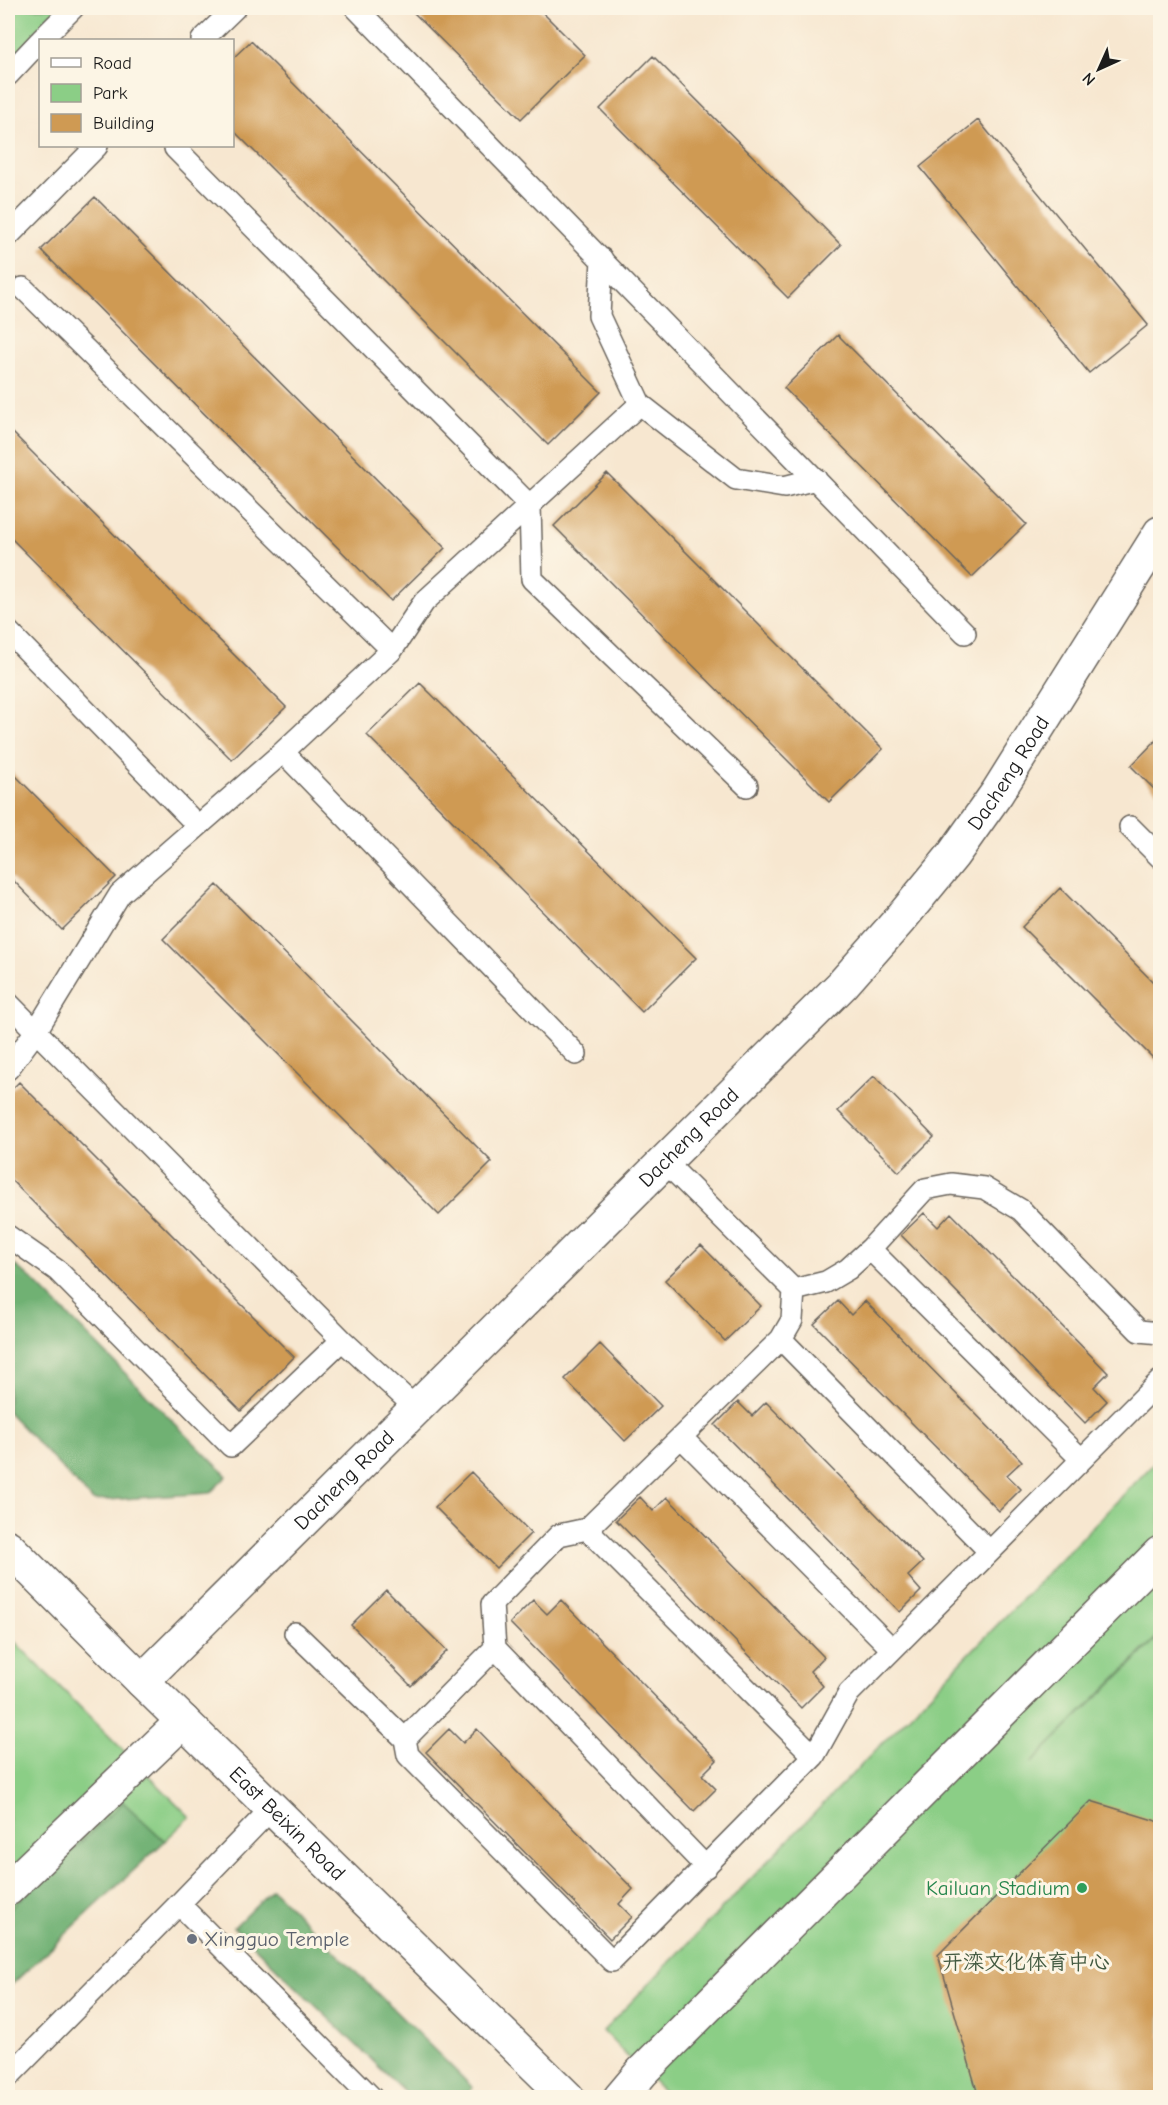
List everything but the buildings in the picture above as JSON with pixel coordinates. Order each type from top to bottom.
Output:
[{"type":"street","name":"Dacheng Road","points":[[142,1681],[842,984],[902,917],[953,855],[997,793],[1161,533]]},
{"type":"street","name":"East Beixin Road","points":[[8,1547],[568,2097]]},
{"type":"street","points":[[620,2097],[642,2072],[1161,1553]]},
{"type":"street","points":[[8,1889],[183,1721]]},
{"type":"lane","points":[[43,39],[74,8]]},
{"type":"lane","points":[[203,39],[235,8]]},
{"type":"lane","points":[[356,8],[965,633]]},
{"type":"lane","points":[[8,75],[39,43]]},
{"type":"lane","points":[[8,236],[96,147]]},
{"type":"lane","points":[[176,148],[530,506],[532,579],[747,786]]},
{"type":"lane","points":[[602,259],[599,316],[640,404],[736,479],[784,487],[816,479]]},
{"type":"lane","points":[[23,288],[392,650]]},
{"type":"lane","points":[[8,1069],[36,1031],[120,894],[284,752],[392,650],[424,602],[640,404]]},
{"type":"lane","points":[[8,631],[198,826]]},
{"type":"lane","points":[[284,752],[576,1054]]},
{"type":"lane","points":[[1130,827],[1161,857]]},
{"type":"lane","points":[[8,1003],[342,1340],[416,1408]]},
{"type":"lane","points":[[664,1161],[794,1290],[792,1320],[781,1339],[587,1529],[559,1535],[492,1605],[495,1648],[706,1866]]},
{"type":"lane","points":[[794,1290],[826,1282],[848,1269],[870,1249],[925,1189],[951,1184],[984,1188],[1021,1210],[1139,1331],[1161,1333]]},
{"type":"lane","points":[[8,1236],[58,1271],[231,1446],[342,1340]]},
{"type":"lane","points":[[870,1249],[1081,1459]]},
{"type":"lane","points":[[781,1339],[989,1551]]},
{"type":"lane","points":[[295,1633],[405,1739],[408,1755],[612,1961],[814,1756],[849,1693],[891,1648],[1161,1381]]},
{"type":"lane","points":[[681,1437],[891,1648]]},
{"type":"lane","points":[[587,1529],[814,1756]]},
{"type":"lane","points":[[405,1739],[495,1648]]},
{"type":"lane","points":[[8,2077],[273,1807]]},
{"type":"lane","points":[[179,1904],[372,2097]]},
{"type":"green space","points":[[8,8],[63,8],[8,62]]},
{"type":"green space","points":[[8,1260],[31,1278],[227,1476],[210,1493],[93,1501],[8,1412]]},
{"type":"green space","name":"开滦文化体育中心","points":[[1160,1457],[1160,1634],[1031,1763],[1160,1636],[1160,2097],[670,2097],[642,2072],[603,2031]]},
{"type":"green space","points":[[8,1635],[190,1817],[8,1988]]},
{"type":"green space","points":[[123,1802],[165,1841],[8,1988],[8,1911]]},
{"type":"green space","points":[[272,1889],[473,2088],[463,2097],[410,2097],[234,1927]]},
{"type":"place","name":"Kailuan Stadium","points":[[1082,1888]]},
{"type":"place","name":"Xingguo Temple","points":[[192,1939]]}]
